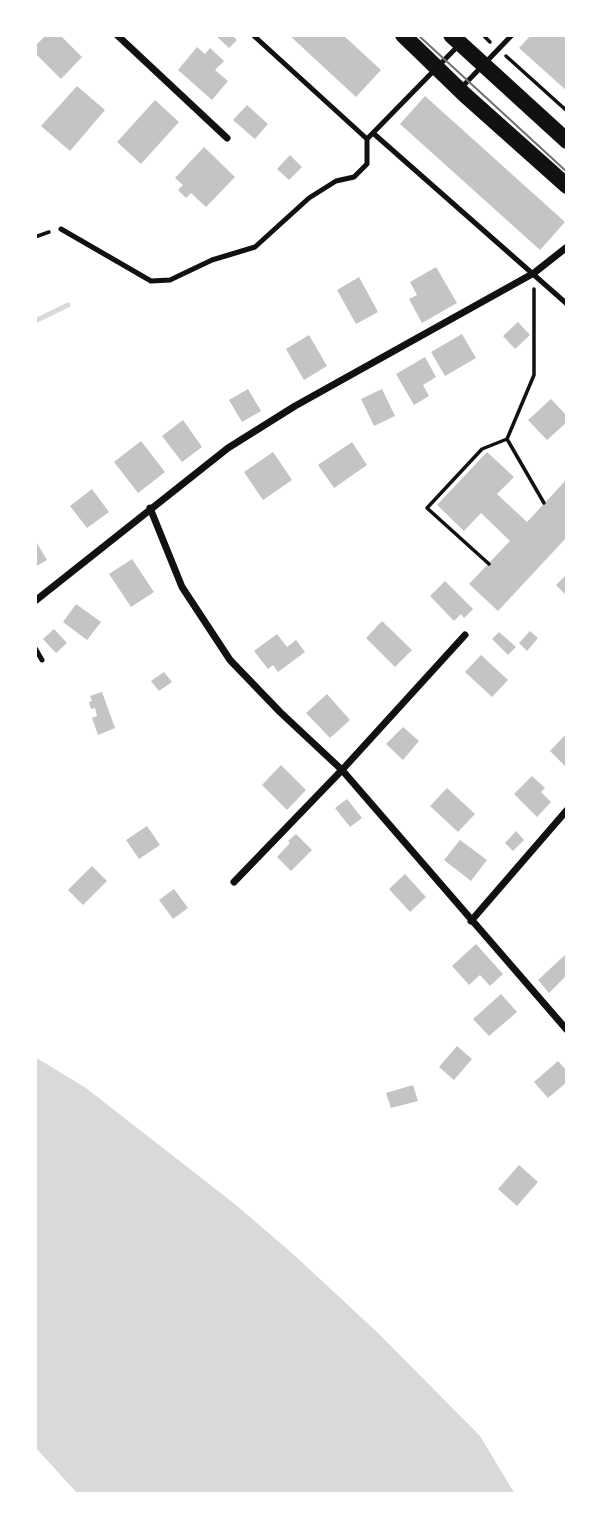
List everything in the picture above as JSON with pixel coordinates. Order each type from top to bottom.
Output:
[{"type":"main road","points":[[403,35],[567,186]]},
{"type":"main road","points":[[456,39],[567,141]]},
{"type":"street","points":[[117,35],[227,138]]},
{"type":"street","points":[[35,601],[228,448],[295,406],[534,273],[567,247]]},
{"type":"street","points":[[150,508],[182,587],[230,660],[279,712],[342,770],[567,1030]]},
{"type":"street","points":[[234,882],[466,635]]},
{"type":"street","points":[[471,921],[567,810]]},
{"type":"lane","points":[[253,35],[367,139]]},
{"type":"lane","points":[[460,90],[512,35]]},
{"type":"lane","points":[[61,229],[151,281],[170,280],[212,260],[255,247],[309,198],[336,181],[354,177],[367,164],[367,139],[438,68],[456,39]]},
{"type":"lane","points":[[373,133],[567,303]]},
{"type":"lane","points":[[35,649],[42,660]]},
{"type":"path","points":[[483,35],[567,111]]},
{"type":"path","points":[[35,237],[61,229]]},
{"type":"path","points":[[489,564],[427,508],[482,449],[507,439],[534,375],[534,273]]},
{"type":"path","points":[[507,439],[544,503]]},
{"type":"shaded area","points":[[35,1057],[86,1088],[236,1205],[293,1254],[378,1333],[480,1436],[515,1494],[78,1494],[35,1447]]},
{"type":"building","points":[[46,35],[60,35],[82,57],[61,79],[35,53],[35,46]]},
{"type":"building","points":[[215,35],[232,35],[237,40],[229,48]]},
{"type":"building","points":[[289,35],[343,35],[381,70],[356,97]]},
{"type":"building","points":[[531,35],[567,37],[567,91],[519,48]]},
{"type":"building","points":[[197,47],[205,54],[210,48],[224,61],[215,70],[228,81],[212,100],[178,70]]},
{"type":"building","points":[[77,86],[105,110],[70,151],[41,126]]},
{"type":"building","points":[[425,96],[565,222],[540,250],[400,124]]},
{"type":"building","points":[[155,100],[179,122],[141,164],[117,142]]},
{"type":"building","points":[[247,105],[268,124],[255,139],[233,120]]},
{"type":"building","points":[[204,147],[235,177],[206,207],[191,193],[186,198],[178,190],[183,185],[175,178]]},
{"type":"building","points":[[290,155],[302,167],[289,180],[277,169]]},
{"type":"building","points":[[436,267],[457,303],[422,323],[409,299],[417,295],[410,282]]},
{"type":"building","points":[[359,277],[378,312],[356,324],[337,290]]},
{"type":"building","points":[[518,322],[530,335],[515,349],[503,336]]},
{"type":"building","points":[[462,334],[476,358],[445,376],[431,352]]},
{"type":"building","points":[[309,335],[327,366],[304,380],[286,349]]},
{"type":"building","points":[[425,357],[436,377],[423,385],[429,396],[414,405],[396,374]]},
{"type":"building","points":[[248,389],[261,411],[242,422],[229,400]]},
{"type":"building","points":[[382,389],[395,416],[374,426],[361,399]]},
{"type":"building","points":[[551,399],[567,416],[567,422],[547,440],[528,420]]},
{"type":"building","points":[[183,420],[202,447],[182,462],[162,436]]},
{"type":"building","points":[[141,441],[165,472],[138,493],[114,462]]},
{"type":"building","points":[[352,442],[367,465],[334,488],[318,465]]},
{"type":"building","points":[[273,452],[292,480],[263,500],[244,472]]},
{"type":"building","points":[[487,452],[514,477],[497,494],[527,522],[567,479],[567,537],[498,611],[469,584],[510,541],[481,513],[464,531],[437,505]]},
{"type":"building","points":[[92,489],[109,512],[87,528],[70,506]]},
{"type":"building","points":[[35,540],[47,560],[35,567]]},
{"type":"building","points":[[132,559],[154,592],[131,607],[109,574]]},
{"type":"building","points":[[567,574],[567,596],[556,585]]},
{"type":"building","points":[[445,581],[473,609],[464,618],[461,614],[454,621],[430,596]]},
{"type":"building","points":[[76,604],[101,622],[87,640],[63,622]]},
{"type":"building","points":[[382,621],[412,650],[395,667],[366,638]]},
{"type":"building","points":[[54,629],[67,643],[56,653],[43,639]]},
{"type":"building","points":[[530,631],[538,638],[527,651],[519,643]]},
{"type":"building","points":[[499,632],[516,647],[508,655],[492,639]]},
{"type":"building","points":[[277,634],[287,647],[296,640],[305,652],[278,672],[273,665],[268,669],[254,651]]},
{"type":"building","points":[[481,655],[508,680],[492,697],[465,672]]},
{"type":"building","points":[[164,672],[172,682],[159,691],[151,681]]},
{"type":"building","points":[[102,692],[115,728],[98,735],[92,718],[97,716],[95,708],[91,709],[89,702],[92,701],[90,696]]},
{"type":"building","points":[[327,694],[350,720],[330,738],[306,713]]},
{"type":"building","points":[[403,727],[419,741],[403,760],[386,744]]},
{"type":"building","points":[[564,736],[567,738],[567,768],[550,751]]},
{"type":"building","points":[[281,765],[306,790],[287,810],[262,785]]},
{"type":"building","points":[[532,776],[545,788],[541,792],[551,802],[537,817],[514,794]]},
{"type":"building","points":[[447,788],[475,814],[458,832],[430,806]]},
{"type":"building","points":[[347,799],[362,818],[350,827],[335,808]]},
{"type":"building","points":[[147,826],[160,845],[139,859],[126,840]]},
{"type":"building","points":[[516,831],[524,840],[513,851],[505,843]]},
{"type":"building","points":[[296,834],[312,850],[291,871],[277,857]]},
{"type":"building","points":[[460,840],[487,860],[471,881],[444,860]]},
{"type":"building","points":[[92,866],[107,881],[83,905],[68,890]]},
{"type":"building","points":[[405,874],[426,897],[410,912],[389,889]]},
{"type":"building","points":[[174,889],[188,908],[173,919],[159,900]]},
{"type":"building","points":[[476,944],[503,974],[490,986],[480,975],[469,985],[452,966]]},
{"type":"building","points":[[565,955],[567,975],[549,993],[538,980]]},
{"type":"building","points":[[501,994],[517,1012],[489,1036],[473,1019]]},
{"type":"building","points":[[457,1046],[472,1059],[454,1080],[439,1067]]},
{"type":"building","points":[[558,1061],[567,1071],[567,1082],[548,1098],[534,1082]]},
{"type":"building","points":[[413,1085],[418,1101],[391,1108],[386,1093]]},
{"type":"building","points":[[519,1165],[538,1182],[517,1206],[498,1189]]},
{"type":"waterway","points":[[35,321],[68,305]]},
{"type":"tram line","points":[[418,35],[567,172]]}]
